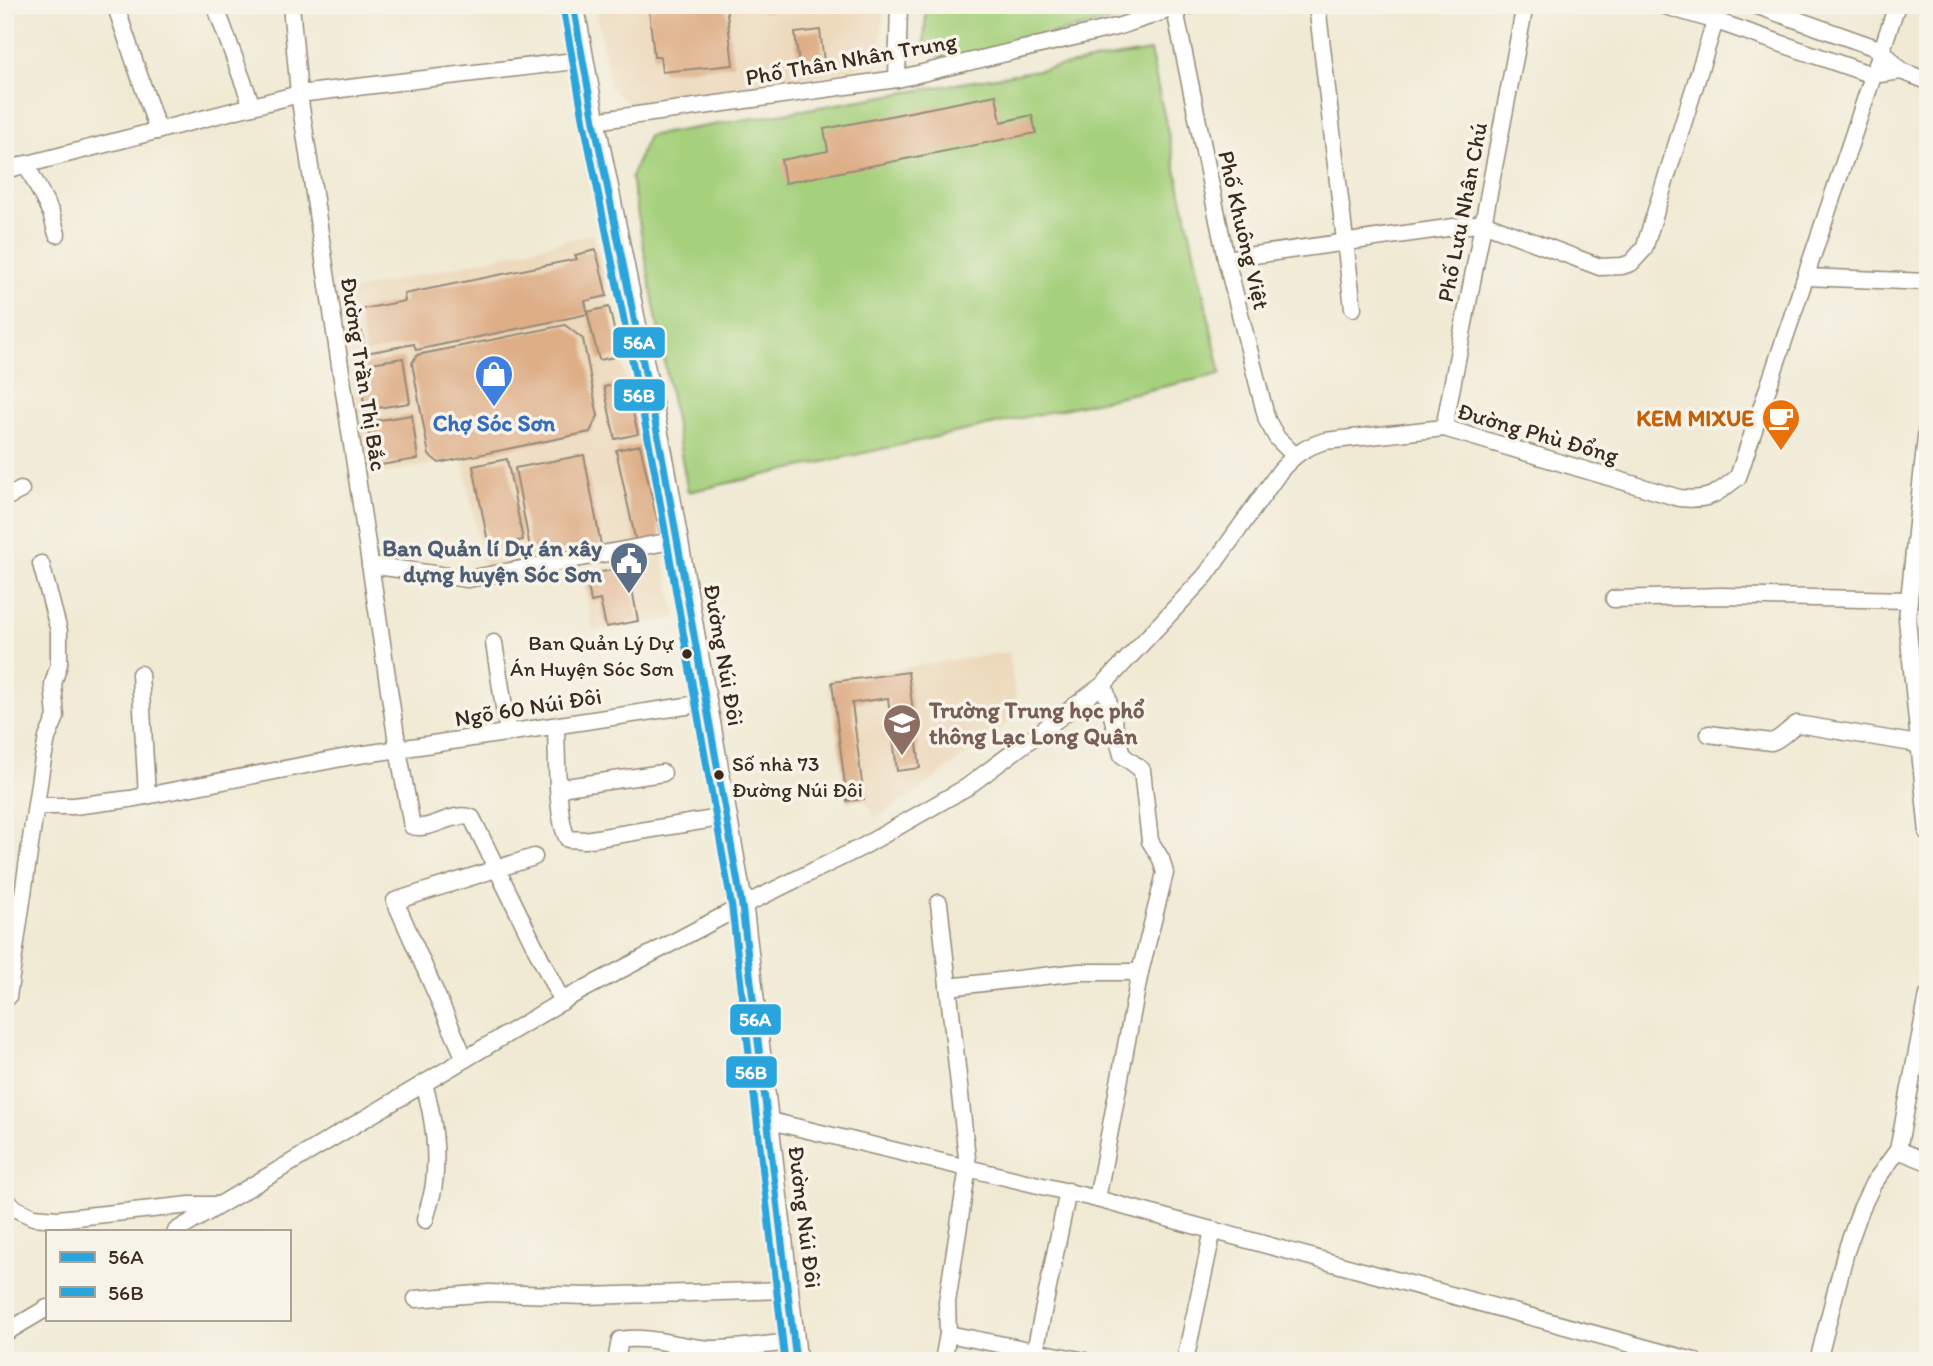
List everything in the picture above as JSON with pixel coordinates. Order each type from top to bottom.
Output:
[{"type":"main road","name":"Đường Núi Đôi","points":[[573,5],[677,540],[742,906],[795,1351]]},
{"type":"street","points":[[122,5],[118,8],[118,13],[158,131]]},
{"type":"street","points":[[215,5],[252,106]]},
{"type":"street","name":"Đường Trần Thị Bắc","points":[[290,5],[299,94],[412,826],[421,828],[467,815],[472,818],[498,868]]},
{"type":"street","points":[[897,79],[899,5]]},
{"type":"street","name":"Phố Thân Nhân Trung","points":[[594,121],[897,79],[1120,26],[1174,7],[1193,5]]},
{"type":"street","points":[[1317,5],[1353,308]]},
{"type":"street","name":"Phố Lưu Nhân Chú","points":[[1444,428],[1525,5]]},
{"type":"street","points":[[1662,5],[1872,75],[1901,71],[1928,80]]},
{"type":"street","points":[[1226,259],[1483,223],[1600,267],[1622,266],[1631,262],[1644,249],[1720,5]]},
{"type":"street","points":[[1755,5],[1882,50],[1901,71]]},
{"type":"street","name":"Đường Phù Đổng","points":[[178,1230],[562,1002],[742,906],[862,847],[967,787],[1104,684],[1206,575],[1280,471],[1294,455],[1308,446],[1325,441],[1444,428],[1679,498],[1698,500],[1717,495],[1738,477],[1897,5]]},
{"type":"street","name":"Phố Khuông Việt","points":[[1174,7],[1226,259],[1267,420],[1277,438],[1294,455]]},
{"type":"street","points":[[5,170],[299,94],[583,61]]},
{"type":"street","points":[[26,164],[51,213],[57,234]]},
{"type":"street","points":[[1806,277],[1928,282]]},
{"type":"street","points":[[1928,418],[1908,619],[1921,694],[1918,744],[1928,833]]},
{"type":"street","points":[[5,498],[21,490]]},
{"type":"street","points":[[370,565],[468,579],[677,540]]},
{"type":"street","points":[[5,998],[8,997],[47,738],[56,717],[53,684],[59,664],[59,631],[41,564]]},
{"type":"street","points":[[1614,599],[1721,596],[1909,600]]},
{"type":"street","points":[[494,643],[508,733]]},
{"type":"street","points":[[140,674],[147,796]]},
{"type":"street","points":[[1097,1199],[1140,972],[1165,873],[1161,859],[1150,841],[1142,770],[1122,755],[1104,684]]},
{"type":"street","name":"Ngõ 60 Núi Đôi","points":[[36,806],[74,806],[147,796],[398,749],[706,703]]},
{"type":"street","points":[[1709,734],[1771,742],[1780,740],[1797,724],[1918,744]]},
{"type":"street","points":[[556,726],[563,828],[568,839],[585,840],[726,817]]},
{"type":"street","points":[[559,788],[663,773]]},
{"type":"street","points":[[465,1059],[395,901],[534,857]]},
{"type":"street","points":[[498,868],[562,1002]]},
{"type":"street","points":[[939,903],[968,1167],[947,1302],[948,1334],[943,1361]]},
{"type":"street","points":[[948,987],[1079,972],[1140,972]]},
{"type":"street","points":[[1818,1361],[1846,1251],[1861,1209],[1872,1184],[1898,1150],[1928,995]]},
{"type":"street","points":[[424,1084],[435,1143],[435,1184],[425,1220]]},
{"type":"street","points":[[766,1120],[1068,1191],[1694,1361]]},
{"type":"street","points":[[1898,1150],[1928,1162]]},
{"type":"street","points":[[1035,1351],[1068,1191]]},
{"type":"street","points":[[5,1199],[16,1209],[33,1217],[58,1219],[190,1205],[220,1205]]},
{"type":"street","points":[[1185,1361],[1213,1230]]},
{"type":"street","points":[[416,1299],[489,1293],[586,1296],[787,1290]]},
{"type":"street","points":[[5,1333],[46,1309]]},
{"type":"street","points":[[948,1334],[1085,1361]]},
{"type":"street","points":[[616,1361],[620,1340],[628,1339],[647,1339],[711,1349],[795,1351]]},
{"type":"shaded area","points":[[596,5],[884,5],[881,48],[870,61],[851,71],[630,105],[609,87]]},
{"type":"shaded area","name":"Chợ Sóc Sơn","points":[[593,234],[662,542],[485,576],[463,458],[367,477],[339,294]]},
{"type":"shaded area","name":"Ban Quản lí Dự án xây dựng huyện Sóc Sơn","points":[[662,554],[677,618],[593,631],[581,572]]},
{"type":"shaded area","name":"Trường Trung học phổ thông Lạc Long Quân","points":[[1009,652],[1018,715],[909,798],[875,818],[864,799],[847,801],[828,679]]},
{"type":"green space","points":[[926,5],[1146,5],[1147,12],[945,59],[924,50]]},
{"type":"green space","points":[[1150,51],[1221,374],[688,492],[631,177],[648,136]]},
{"type":"building","points":[[654,5],[726,5],[733,65],[662,72],[660,57],[654,57],[649,9],[655,9]]},
{"type":"building","points":[[761,5],[807,5],[807,7],[762,12]]},
{"type":"building","points":[[820,30],[825,70],[800,73],[795,33]]},
{"type":"building","points":[[996,95],[1001,122],[1032,115],[1036,133],[785,183],[781,160],[828,151],[824,129]]},
{"type":"building","points":[[596,250],[607,296],[585,301],[588,314],[416,350],[414,344],[366,353],[357,310],[405,301],[404,294],[577,259],[575,255]]},
{"type":"building","points":[[609,307],[620,356],[599,360],[587,312]]},
{"type":"building","points":[[565,325],[583,339],[598,416],[590,432],[439,463],[429,455],[412,363],[417,355]]},
{"type":"building","points":[[403,358],[410,403],[365,410],[358,365]]},
{"type":"building","points":[[626,382],[638,434],[615,439],[604,387]]},
{"type":"building","points":[[412,415],[418,459],[374,466],[367,422]]},
{"type":"building","points":[[640,445],[662,542],[637,547],[616,450]]},
{"type":"building","points":[[584,455],[601,545],[532,558],[515,468]]},
{"type":"building","points":[[507,459],[523,540],[489,547],[473,466]]},
{"type":"building","points":[[628,567],[638,621],[606,627],[600,600],[591,602],[586,575]]},
{"type":"building","points":[[908,672],[920,768],[897,771],[888,698],[852,703],[864,799],[847,801],[832,682]]},
{"type":"transit line","name":"56A","points":[[573,5],[664,466],[742,906],[796,1361]]},
{"type":"transit line","name":"56B","points":[[563,7],[654,468],[732,908],[785,1361]]},
{"type":"place","name":"Chợ Sóc Sơn","points":[[494,408]]},
{"type":"place","name":"KEM MIXUE","points":[[1781,452]]},
{"type":"place","name":"Ban Quản lí Dự án xây dựng huyện Sóc Sơn","points":[[629,595]]},
{"type":"place","name":"Ban Quản Lý Dự Án Huyện Sóc Sơn","points":[[687,654]]},
{"type":"place","name":"Trường Trung học phổ thông Lạc Long Quân","points":[[902,757]]},
{"type":"place","name":"Số nhà 73 Đường Núi Đôi","points":[[719,775]]}]
